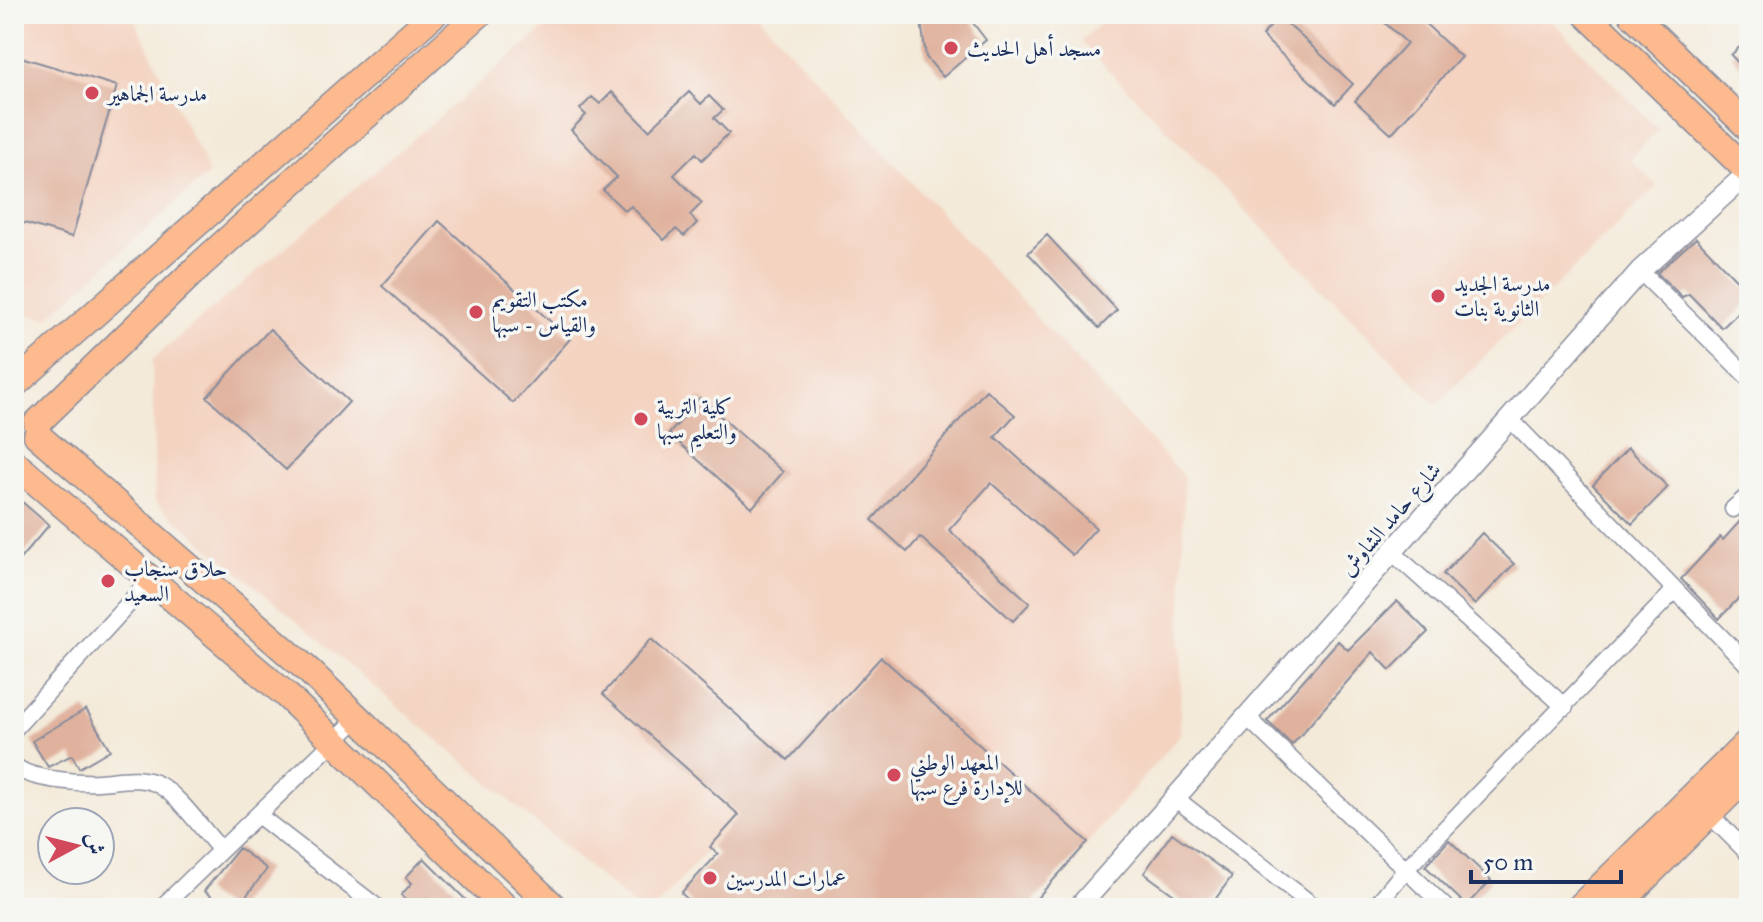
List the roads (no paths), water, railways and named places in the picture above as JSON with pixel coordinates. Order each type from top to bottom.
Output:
[{"type":"main road","points":[[14,385],[434,14]]},
{"type":"main road","points":[[479,14],[200,265],[37,429],[28,451],[14,462],[152,578],[336,741],[506,908]]},
{"type":"main road","points":[[1586,14],[1749,172]]},
{"type":"main road","points":[[1645,18],[1749,128]]},
{"type":"main road","points":[[14,394],[28,402],[37,429],[310,672],[554,908]]},
{"type":"main road","points":[[1615,908],[1701,806],[1749,741]]},
{"type":"main road","points":[[1579,908],[1701,806],[1749,774]]},
{"type":"street","name":"شارع حامد الشاوش","points":[[1078,908],[1640,271],[1749,172]]},
{"type":"street","points":[[1640,271],[1749,378]]},
{"type":"street","points":[[1510,419],[1749,666]]},
{"type":"street","points":[[1733,509],[1749,495]]},
{"type":"street","points":[[1392,552],[1565,707]]},
{"type":"street","points":[[14,729],[152,578]]},
{"type":"street","points":[[1374,908],[1405,870],[1675,590]]},
{"type":"street","points":[[1247,717],[1446,908]]},
{"type":"street","points":[[161,908],[358,718]]},
{"type":"street","points":[[14,765],[33,776],[94,782],[138,779],[157,784],[175,799],[221,850]]},
{"type":"street","points":[[1175,798],[1316,908]]},
{"type":"street","points":[[1701,806],[1749,854]]},
{"type":"street","points":[[258,815],[378,908]]},
{"type":"place","name":"مسجد أهل الحديث","points":[[951,48]]},
{"type":"place","name":"مدرسة الجماهير","points":[[92,93]]},
{"type":"place","name":"مدرسة الجديد الثانوية بنات","points":[[1438,296]]},
{"type":"place","name":"مكتب التقويم والقياس - سبها","points":[[476,312]]},
{"type":"place","name":"كلية التربية والتعليم سبها","points":[[641,419]]},
{"type":"place","name":"حلاق سنجاب السعيد","points":[[108,581]]},
{"type":"place","name":"المعهد الوطني للإدارة فرع سبها","points":[[894,775]]},
{"type":"place","name":"عمارات المدرسين","points":[[710,878]]}]
